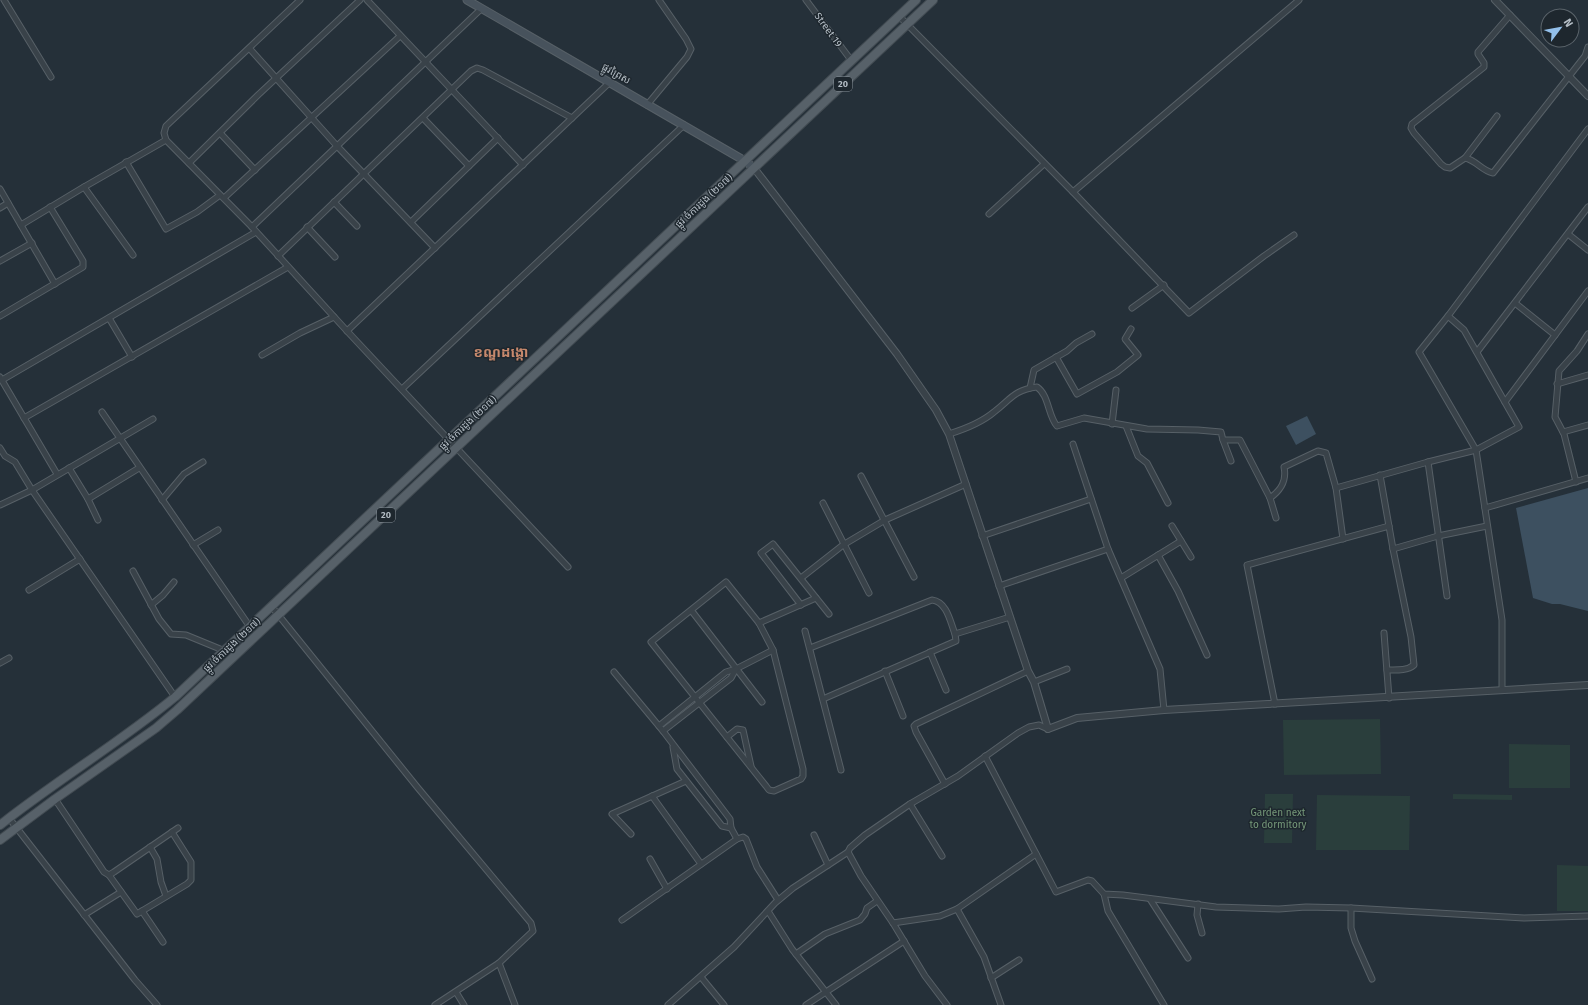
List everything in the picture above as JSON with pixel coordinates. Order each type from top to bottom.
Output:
[{"type":"main road","name":"ផ្លូវព្រៃស","points":[[466,0],[684,125],[745,161],[754,168]]},
{"type":"main road","name":"ផ្លូវ ចំការដូង (២១៧)","points":[[0,825],[148,719],[175,697],[745,161],[850,60],[916,0]]},
{"type":"main road","name":"ផ្លូវ ចំការដូង (២១៧)","points":[[0,840],[111,758],[156,728],[177,710],[932,0]]},
{"type":"main road","points":[[105,749],[111,758]]},
{"type":"street","points":[[4,0],[50,77]]},
{"type":"street","points":[[300,0],[250,49],[166,126],[164,133],[166,140],[252,227],[347,331],[568,566]]},
{"type":"street","points":[[189,163],[360,0]]},
{"type":"street","points":[[367,0],[523,165]]},
{"type":"street","points":[[647,105],[687,57],[691,49],[686,39],[659,0]]},
{"type":"street","name":"Street 19","points":[[806,0],[850,60]]},
{"type":"street","points":[[1073,192],[1299,0]]},
{"type":"street","points":[[1495,0],[1588,96]]},
{"type":"street","points":[[252,227],[481,9]]},
{"type":"street","points":[[1497,116],[1465,158],[1450,168],[1441,164],[1411,128],[1412,124],[1484,67],[1484,63],[1478,52],[1510,15]]},
{"type":"street","points":[[899,16],[1164,285],[1189,313],[1294,235]]},
{"type":"street","points":[[126,162],[166,229],[222,197],[255,170],[400,36]]},
{"type":"street","points":[[1465,158],[1484,170],[1493,173],[1568,75],[1585,56],[1588,47]]},
{"type":"street","points":[[250,49],[337,146],[435,248]]},
{"type":"street","points":[[278,256],[471,71],[477,68],[572,118]]},
{"type":"street","points":[[347,331],[610,82]]},
{"type":"street","points":[[423,118],[469,166]]},
{"type":"street","points":[[402,389],[684,125]]},
{"type":"street","points":[[1502,690],[1502,620],[1476,450],[1419,352],[1448,316],[1588,129]]},
{"type":"street","points":[[220,133],[255,170]]},
{"type":"street","points":[[411,222],[498,138]]},
{"type":"street","points":[[21,225],[84,186],[166,140]]},
{"type":"street","points":[[989,214],[1044,164]]},
{"type":"street","points":[[754,168],[897,354],[936,410],[949,434],[1028,671],[1034,682],[1048,729]]},
{"type":"street","points":[[84,186],[133,255]]},
{"type":"street","points":[[0,189],[55,284]]},
{"type":"street","points":[[334,202],[357,226]]},
{"type":"street","points":[[0,208],[8,203]]},
{"type":"street","points":[[0,316],[83,268],[84,265],[50,207]]},
{"type":"street","points":[[1477,352],[1588,207]]},
{"type":"street","points":[[307,227],[334,257]]},
{"type":"street","points":[[57,474],[1,378],[109,318],[256,232]]},
{"type":"street","points":[[1568,234],[1588,250]]},
{"type":"street","points":[[0,261],[32,243]]},
{"type":"street","points":[[24,418],[288,267]]},
{"type":"street","points":[[1132,308],[1164,285]]},
{"type":"street","points":[[1505,402],[1588,291]]},
{"type":"street","points":[[1515,303],[1555,335]]},
{"type":"street","points":[[1336,488],[1476,450],[1519,427],[1464,330],[1448,316]]},
{"type":"street","points":[[262,355],[300,333],[334,317]]},
{"type":"street","points":[[109,318],[132,357]]},
{"type":"street","points":[[1056,357],[1077,394],[1118,372],[1138,355],[1125,338],[1131,329]]},
{"type":"street","points":[[1030,388],[1034,370],[1092,334]]},
{"type":"street","points":[[1576,482],[1563,432],[1555,417],[1558,371],[1578,351],[1588,334]]},
{"type":"street","points":[[1558,384],[1588,375]]},
{"type":"street","points":[[949,434],[980,422],[1013,395],[1030,388],[1037,387],[1040,389],[1054,423],[1057,426],[1084,418],[1147,429],[1221,432],[1231,461]]},
{"type":"street","points":[[1112,424],[1116,390]]},
{"type":"street","points":[[102,412],[139,468],[250,627]]},
{"type":"street","points":[[0,505],[32,490],[153,419]]},
{"type":"street","points":[[1563,432],[1588,425]]},
{"type":"street","points":[[1126,426],[1138,456],[1147,463],[1168,503]]},
{"type":"street","points":[[1223,440],[1240,440],[1270,498],[1276,518]]},
{"type":"street","points":[[1073,444],[1108,549],[1160,669],[1164,710]]},
{"type":"street","points":[[0,448],[3,457],[15,462],[32,490],[175,697]]},
{"type":"street","points":[[1270,498],[1278,492],[1283,485],[1285,478],[1284,467],[1318,451],[1326,453],[1336,488],[1343,539]]},
{"type":"street","points":[[162,500],[184,474],[203,462]]},
{"type":"street","points":[[1428,462],[1447,596]]},
{"type":"street","points":[[69,468],[88,499],[98,520]]},
{"type":"street","points":[[88,499],[139,468]]},
{"type":"street","points":[[1380,475],[1411,637],[1414,665],[1411,668],[1404,670],[1387,670]]},
{"type":"street","points":[[861,476],[914,576]]},
{"type":"street","points":[[1485,508],[1588,478]]},
{"type":"street","points":[[801,578],[843,545],[885,520],[966,484]]},
{"type":"street","points":[[982,536],[1091,498]]},
{"type":"street","points":[[823,503],[868,593]]},
{"type":"street","points":[[1172,526],[1191,557]]},
{"type":"street","points":[[1275,704],[1247,564],[1389,526]]},
{"type":"street","points":[[1393,549],[1438,536],[1487,526]]},
{"type":"street","points":[[193,545],[218,530]]},
{"type":"street","points":[[1121,578],[1181,541]]},
{"type":"street","points":[[801,605],[761,553],[773,544],[829,614]]},
{"type":"street","points":[[999,586],[1108,549]]},
{"type":"street","points":[[1158,556],[1178,591],[1207,656]]},
{"type":"street","points":[[29,590],[80,559]]},
{"type":"street","points":[[133,571],[159,619],[171,634],[186,635],[225,651]]},
{"type":"street","points":[[151,605],[163,595],[174,582]]},
{"type":"street","points":[[726,582],[759,623],[774,650],[803,770],[803,776],[801,779],[773,791],[768,789],[700,701],[651,642],[690,610],[726,582]]},
{"type":"street","points":[[759,623],[816,598]]},
{"type":"street","points":[[810,648],[932,600],[938,601],[943,605],[955,634],[956,640],[823,699]]},
{"type":"street","points":[[272,607],[418,788],[531,923],[534,931],[499,963],[435,1005]]},
{"type":"street","points":[[690,610],[762,702]]},
{"type":"street","points":[[955,634],[1010,617]]},
{"type":"street","points":[[805,631],[841,770]]},
{"type":"street","points":[[1384,633],[1389,698]]},
{"type":"street","points":[[658,726],[726,672],[736,669],[774,650]]},
{"type":"street","points":[[930,652],[946,690]]},
{"type":"street","points":[[0,663],[8,658]]},
{"type":"street","points":[[663,732],[730,678],[736,669]]},
{"type":"street","points":[[1034,682],[1067,669]]},
{"type":"street","points":[[885,671],[903,716]]},
{"type":"street","points":[[945,784],[914,726],[1028,671]]},
{"type":"street","points":[[614,672],[663,732],[730,819],[731,828],[737,839]]},
{"type":"street","points":[[668,1005],[734,947],[778,900],[793,888],[848,852],[850,848],[865,835],[910,804],[945,784],[1029,727],[1039,725],[1048,729],[1077,718],[1164,710],[1389,698],[1588,685]]},
{"type":"street","points":[[727,736],[737,729],[743,730],[751,767]]},
{"type":"street","points":[[673,746],[677,769],[722,826],[731,828]]},
{"type":"street","points":[[985,756],[1056,892],[1088,880],[1092,880],[1104,894],[1108,911],[1164,1005]]},
{"type":"street","points":[[631,834],[612,814],[686,781]]},
{"type":"street","points":[[652,796],[701,864]]},
{"type":"street","points":[[55,799],[104,872],[108,875],[137,914],[187,884],[191,880],[191,862],[172,832]]},
{"type":"street","points":[[910,804],[942,856]]},
{"type":"street","points":[[9,818],[15,828],[135,980],[157,1005]]},
{"type":"street","points":[[108,875],[178,828]]},
{"type":"street","points":[[814,835],[828,865]]},
{"type":"street","points":[[622,920],[644,903],[667,889],[737,839],[743,837],[746,839],[757,867],[778,900]]},
{"type":"street","points":[[150,847],[157,859],[161,882],[166,896]]},
{"type":"street","points":[[848,852],[861,876],[893,923],[925,976],[947,1005]]},
{"type":"street","points":[[893,923],[940,916],[957,908],[1036,854]]},
{"type":"street","points":[[650,858],[667,889]]},
{"type":"street","points":[[84,915],[121,892]]},
{"type":"street","points":[[1104,894],[1123,894],[1150,899],[1216,907],[1279,909],[1306,907],[1351,908],[1524,918],[1588,916]]},
{"type":"street","points":[[1150,899],[1188,958]]},
{"type":"street","points":[[796,954],[825,934],[860,920],[865,914],[867,908],[878,901]]},
{"type":"street","points":[[1198,904],[1197,915],[1202,932]]},
{"type":"street","points":[[957,908],[984,957],[1001,1005]]},
{"type":"street","points":[[1351,908],[1351,928],[1355,941],[1372,979]]},
{"type":"street","points":[[142,911],[163,942]]},
{"type":"street","points":[[768,911],[796,954],[836,1005]]},
{"type":"street","points":[[806,1005],[904,941]]},
{"type":"street","points":[[991,978],[1019,960]]},
{"type":"street","points":[[499,963],[515,1005]]},
{"type":"street","points":[[701,977],[724,1005]]},
{"type":"street","points":[[456,992],[464,1005]]},
{"type":"green space","points":[[1380,719],[1381,774],[1284,775],[1283,720]]},
{"type":"green space","points":[[1509,744],[1570,745],[1570,788],[1509,788]]},
{"type":"green space","name":"Garden next to dormitory","points":[[1265,794],[1293,794],[1292,843],[1264,843]]},
{"type":"green space","points":[[1453,794],[1512,795],[1512,800],[1453,799]]},
{"type":"green space","points":[[1317,795],[1410,796],[1409,850],[1316,850]]},
{"type":"green space","points":[[1557,865],[1588,866],[1588,911],[1557,911]]},
{"type":"water","points":[[1307,416],[1316,434],[1296,445],[1286,426]]},
{"type":"water","points":[[1588,488],[1588,611],[1560,604],[1552,604],[1533,598],[1516,508]]},
{"type":"district","name":"ខណ្ឌដង្កោ","points":[[501,352]]}]
